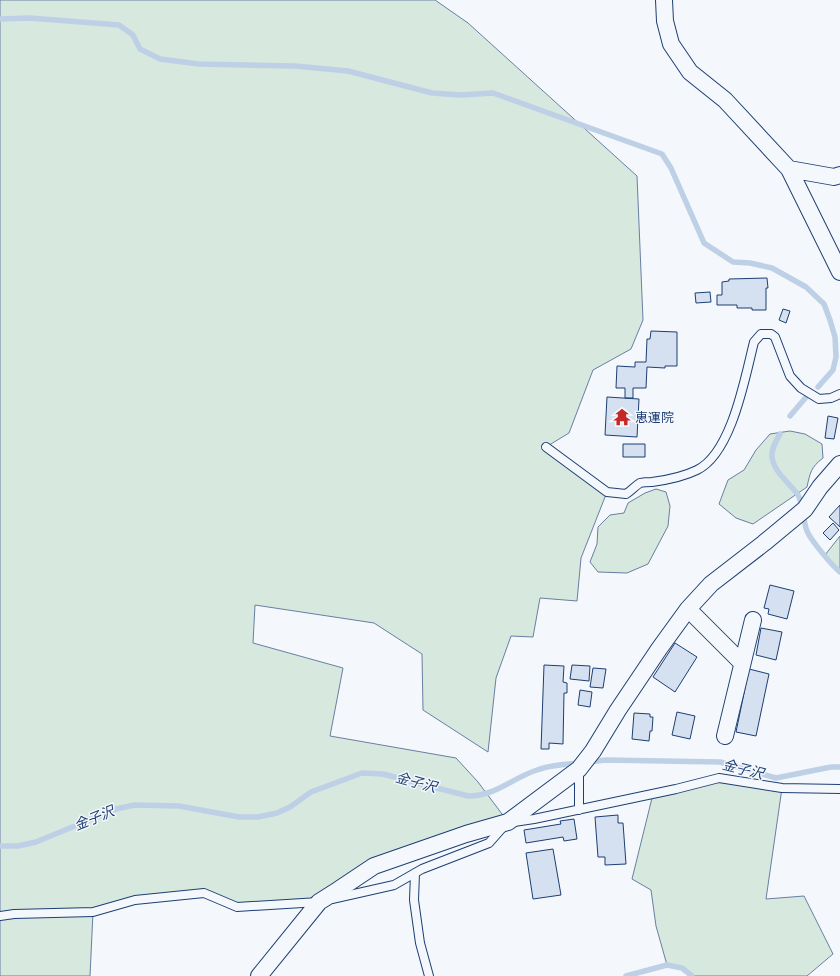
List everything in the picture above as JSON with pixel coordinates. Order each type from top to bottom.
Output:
[{"type":"street","points":[[664,0],[665,21],[671,44],[690,72],[725,100],[789,169],[840,272]]},
{"type":"street","points":[[789,169],[834,177],[840,175]]},
{"type":"street","points":[[259,976],[320,902],[374,866],[466,834],[508,822],[579,769],[593,751],[659,648],[688,609],[710,584],[764,543],[800,513],[840,464]]},
{"type":"street","points":[[688,609],[742,663]]},
{"type":"street","points":[[725,736],[753,620]]},
{"type":"lane","points":[[546,447],[607,492],[626,494],[641,483],[683,476],[698,469],[709,461],[720,446],[738,407],[754,342],[761,334],[771,334],[775,337],[790,376],[801,388],[819,399],[831,398],[840,394]]},
{"type":"lane","points":[[579,769],[579,810]]},
{"type":"lane","points":[[0,916],[14,914],[93,912],[135,900],[204,893],[237,907],[320,902],[394,885],[422,869],[489,843],[508,822],[534,819],[579,810],[719,778],[782,788],[840,789]]},
{"type":"lane","points":[[415,873],[414,900],[420,943],[428,976]]},
{"type":"shaded area","points":[[0,0],[435,0],[468,23],[637,176],[643,320],[631,349],[593,370],[569,433],[546,447],[607,492],[581,558],[577,601],[540,598],[533,637],[511,636],[496,678],[488,752],[423,710],[422,654],[374,623],[255,605],[253,643],[343,668],[330,736],[456,758],[478,782],[508,822],[374,866],[319,902],[237,907],[204,893],[135,900],[93,912],[90,976],[0,976]]},
{"type":"shaded area","points":[[790,431],[805,434],[822,444],[823,458],[816,464],[812,471],[807,487],[753,524],[736,518],[719,504],[728,480],[744,470],[756,450],[770,434]]},
{"type":"shaded area","points":[[656,489],[666,492],[670,506],[668,526],[648,564],[627,573],[598,572],[590,562],[597,544],[598,527],[610,515],[624,513],[628,503],[645,493]]},
{"type":"shaded area","points":[[840,536],[840,572],[825,555]]},
{"type":"shaded area","points":[[719,778],[782,788],[766,899],[804,896],[833,954],[807,976],[692,976],[682,968],[667,965],[656,926],[651,890],[632,879],[653,794]]},
{"type":"building","points":[[767,278],[768,288],[766,288],[766,310],[737,308],[737,305],[717,305],[717,295],[722,295],[722,282],[729,281],[729,279]]},
{"type":"building","points":[[710,292],[711,302],[696,303],[695,293]]},
{"type":"building","points":[[783,309],[790,311],[786,323],[779,320]]},
{"type":"building","points":[[651,331],[677,332],[677,366],[665,366],[665,368],[647,367],[646,388],[633,388],[633,398],[625,398],[625,388],[616,388],[617,366],[635,367],[635,362],[646,362],[647,339],[650,339]]},
{"type":"building","name":"恵運院","points":[[607,397],[639,399],[637,437],[605,435]]},
{"type":"building","points":[[828,416],[838,418],[834,439],[825,438]]},
{"type":"building","points":[[623,444],[645,444],[645,457],[623,457]]},
{"type":"building","points":[[840,505],[840,527],[829,517]]},
{"type":"building","points":[[833,523],[839,530],[830,540],[823,533]]},
{"type":"building","points":[[770,585],[794,591],[787,619],[768,614],[769,609],[764,608]]},
{"type":"building","points":[[761,628],[782,632],[776,660],[756,655]]},
{"type":"building","points":[[675,643],[697,657],[675,692],[653,677]]},
{"type":"building","points":[[544,665],[564,666],[563,682],[567,683],[567,693],[564,693],[563,744],[549,743],[549,749],[541,749]]},
{"type":"building","points":[[572,665],[590,666],[589,681],[570,679]]},
{"type":"building","points":[[593,668],[606,669],[603,688],[590,687]]},
{"type":"building","points":[[749,669],[769,674],[756,736],[736,732]]},
{"type":"building","points":[[580,690],[592,692],[590,707],[578,705]]},
{"type":"building","points":[[677,712],[695,716],[690,739],[672,735]]},
{"type":"building","points":[[634,713],[650,714],[650,717],[653,717],[652,731],[650,731],[649,741],[632,739]]},
{"type":"building","points":[[618,815],[618,823],[623,823],[626,864],[605,865],[605,857],[598,857],[595,817]]},
{"type":"building","points":[[574,819],[577,839],[564,841],[563,837],[526,843],[524,830],[561,824],[560,821]]},
{"type":"building","points":[[553,849],[561,895],[533,899],[526,853]]},
{"type":"waterway","points":[[0,19],[30,18],[119,25],[133,35],[140,49],[160,59],[199,64],[295,66],[348,71],[432,93],[461,95],[493,93],[662,154],[671,168],[704,243],[733,262],[750,263],[772,268],[806,287],[824,304],[835,337],[836,357],[833,370],[818,387]]},
{"type":"waterway","points":[[790,416],[807,396]]},
{"type":"waterway","points":[[780,434],[772,451],[773,463],[779,473],[798,495],[807,531],[812,540],[832,565],[840,572]]},
{"type":"waterway","name":"金子沢","points":[[588,762],[606,760],[720,762],[776,778],[831,767],[840,767]]},
{"type":"waterway","name":"金子沢","points":[[0,846],[18,846],[36,842],[116,809],[135,805],[179,806],[239,817],[258,817],[277,813],[290,807],[311,792],[362,773],[383,774],[468,796],[496,790],[528,773],[542,768],[580,763]]},
{"type":"waterway","points":[[626,976],[667,965],[682,968],[692,976]]},
{"type":"place","name":"恵運院","points":[[622,417]]}]
